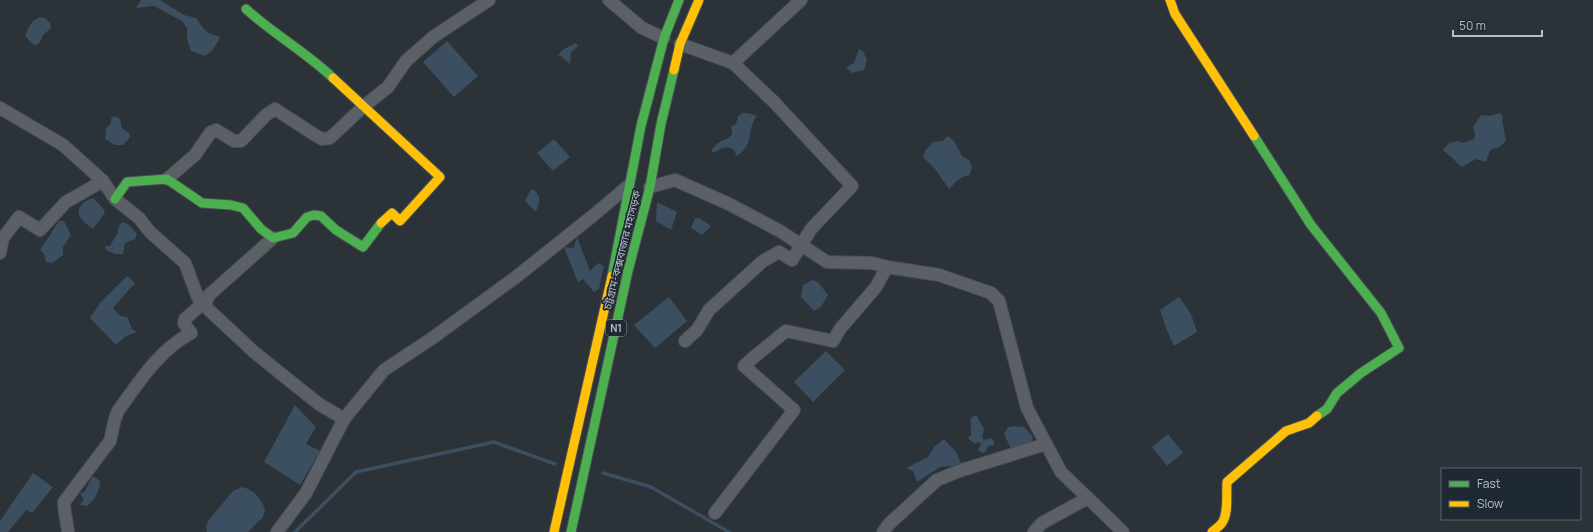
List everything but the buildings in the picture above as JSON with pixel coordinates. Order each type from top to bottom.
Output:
[{"type":"main road","name":"চট্টগ্রাম-কক্সবাজার মহাসড়ক","points":[[554,532],[614,266],[641,126],[664,38],[679,0]]},
{"type":"main road","name":"চট্টগ্রাম-কক্সবাজার মহাসড়ক","points":[[571,532],[628,271],[650,187],[661,124],[680,44],[699,0]]},
{"type":"main road","points":[[1170,0],[1176,14],[1311,225],[1381,313],[1399,348],[1360,373],[1337,393],[1326,408],[1309,423],[1286,431],[1227,482],[1225,498],[1226,510],[1221,524],[1212,532]]},
{"type":"main road","points":[[115,199],[127,182],[167,179],[202,203],[231,205],[243,208],[261,229],[273,238],[288,235],[293,232],[307,217],[314,215],[321,216],[336,230],[363,247],[376,228],[385,219],[392,213],[400,221],[440,177],[326,71],[305,54],[261,23],[246,8]]},
{"type":"street","points":[[167,179],[195,156],[211,132],[216,130],[234,141],[241,141],[266,115],[275,109],[322,139],[330,138],[363,107],[388,87],[406,61],[433,36],[489,0]]},
{"type":"street","points":[[609,0],[642,28],[664,38]]},
{"type":"street","points":[[732,62],[801,0]]},
{"type":"street","points":[[680,44],[732,62],[774,102],[852,186],[811,229],[792,260],[779,252],[763,261],[709,310],[697,330],[685,340]]},
{"type":"street","points":[[0,108],[63,145],[103,181],[115,199],[139,218],[150,232],[185,263],[198,298],[204,304],[254,352],[319,404],[344,419]]},
{"type":"street","points":[[650,187],[675,180],[729,204],[780,231],[827,262],[872,263],[887,268],[938,275],[991,293],[999,301],[1027,408],[1061,472],[1123,532]]},
{"type":"street","points":[[0,253],[3,238],[19,216],[40,230],[66,202],[103,181]]},
{"type":"street","points":[[277,532],[306,493],[344,419],[384,370],[431,339],[516,277],[629,185]]},
{"type":"street","points":[[68,532],[64,502],[110,441],[114,420],[118,411],[153,363],[172,346],[191,334],[184,323],[185,319],[204,304],[208,295],[273,238]]},
{"type":"street","points":[[715,513],[794,410],[744,366],[786,331],[833,341],[840,329],[876,287],[887,268]]},
{"type":"street","points":[[883,532],[888,524],[936,480],[962,470],[1046,444]]},
{"type":"street","points":[[1034,532],[1042,523],[1088,498]]},
{"type":"water","points":[[141,0],[160,0],[184,15],[196,18],[203,28],[210,34],[220,38],[212,51],[205,56],[191,51],[187,39],[187,28],[182,21],[154,6],[136,8]]},
{"type":"water","points":[[40,17],[45,18],[50,23],[51,28],[43,35],[40,42],[35,46],[25,36],[32,23]]},
{"type":"water","points":[[447,41],[478,76],[454,97],[423,62]]},
{"type":"water","points":[[576,43],[578,46],[571,52],[570,64],[561,56],[558,56],[562,50]]},
{"type":"water","points":[[859,49],[863,51],[867,60],[864,70],[852,73],[846,67],[854,63]]},
{"type":"water","points":[[743,113],[757,116],[752,125],[747,146],[743,151],[737,156],[733,149],[730,148],[723,148],[714,153],[711,151],[717,144],[730,137],[732,133],[731,126],[736,124],[738,116]]},
{"type":"water","points":[[1500,113],[1503,116],[1502,120],[1506,141],[1499,147],[1490,150],[1486,162],[1476,159],[1462,167],[1443,150],[1449,143],[1459,141],[1462,143],[1474,139],[1475,133],[1473,127],[1481,115],[1489,116]]},
{"type":"water","points":[[114,116],[120,119],[122,128],[129,133],[130,137],[123,145],[115,145],[105,139],[106,128],[111,123],[111,119]]},
{"type":"water","points":[[948,136],[954,141],[962,156],[969,160],[972,167],[970,175],[961,178],[949,189],[935,169],[923,157],[925,151],[933,142],[943,141]]},
{"type":"water","points":[[554,139],[570,157],[553,171],[537,153]]},
{"type":"water","points":[[533,189],[539,197],[536,212],[525,201],[530,191]]},
{"type":"water","points":[[93,198],[105,210],[104,214],[93,229],[80,217],[79,210],[80,206],[85,201]]},
{"type":"water","points":[[657,202],[677,212],[671,230],[656,221]]},
{"type":"water","points":[[695,218],[701,219],[711,226],[702,235],[691,228]]},
{"type":"water","points":[[59,221],[64,221],[71,235],[63,247],[63,255],[52,263],[46,262],[44,254],[40,250]]},
{"type":"water","points":[[122,222],[128,224],[137,234],[135,239],[125,243],[123,254],[115,254],[106,250],[105,246],[110,246]]},
{"type":"water","points":[[577,237],[590,271],[598,263],[604,266],[599,289],[594,292],[583,279],[578,282],[564,247],[574,248]]},
{"type":"water","points":[[127,276],[135,283],[113,308],[120,316],[127,317],[132,329],[137,332],[126,336],[116,345],[90,318],[100,303]]},
{"type":"water","points":[[812,280],[818,282],[828,295],[821,307],[814,311],[801,297],[803,285]]},
{"type":"water","points":[[669,297],[687,321],[655,348],[634,325]]},
{"type":"water","points":[[1179,297],[1191,314],[1197,332],[1174,346],[1160,310]]},
{"type":"water","points":[[826,351],[845,370],[813,402],[794,382]]},
{"type":"water","points":[[295,405],[316,427],[306,444],[320,451],[300,485],[264,462]]},
{"type":"water","points":[[973,416],[977,416],[984,429],[982,437],[984,440],[991,438],[994,441],[994,445],[988,446],[986,452],[983,453],[978,450],[981,444],[978,442],[975,444],[968,438],[971,435],[970,420]]},
{"type":"water","points":[[1008,427],[1024,427],[1033,437],[1030,447],[1011,449],[1004,434]]},
{"type":"water","points":[[1168,434],[1183,453],[1167,466],[1152,447]]},
{"type":"water","points":[[944,439],[956,452],[961,463],[953,466],[940,467],[917,482],[913,471],[906,468],[928,457],[934,447]]},
{"type":"water","points":[[33,473],[53,487],[32,513],[26,510],[8,532],[0,532],[0,521]]},
{"type":"water","points":[[92,477],[95,477],[100,481],[98,492],[95,498],[87,506],[80,505],[84,499],[80,494],[85,491]]},
{"type":"water","points":[[242,487],[250,490],[259,498],[265,509],[263,517],[248,532],[207,532],[206,527],[208,521],[233,491]]},
{"type":"waterway","points":[[295,532],[356,472],[494,442],[555,464]]},
{"type":"waterway","points":[[603,473],[651,487],[729,532]]},
{"type":"traffic: fast","points":[[612,276],[641,126],[664,38],[679,0]]},
{"type":"traffic: fast","points":[[246,9],[333,78]]},
{"type":"traffic: fast","points":[[571,532],[628,271],[650,187],[661,124],[674,70]]},
{"type":"traffic: fast","points":[[1254,136],[1311,225],[1381,313],[1399,348],[1361,373],[1337,393],[1327,409],[1317,416]]},
{"type":"traffic: fast","points":[[115,199],[127,182],[167,179],[202,203],[231,205],[243,208],[261,229],[273,238],[293,233],[307,217],[314,215],[321,216],[336,230],[363,247],[381,223]]},
{"type":"traffic: slow","points":[[674,70],[680,44],[699,0]]},
{"type":"traffic: slow","points":[[1170,0],[1175,14],[1254,136]]},
{"type":"traffic: slow","points":[[333,78],[440,177],[400,221],[392,213],[381,223]]},
{"type":"traffic: slow","points":[[554,532],[612,276]]},
{"type":"traffic: slow","points":[[1212,532],[1221,524],[1226,514],[1227,482],[1286,431],[1309,423],[1317,416]]}]
